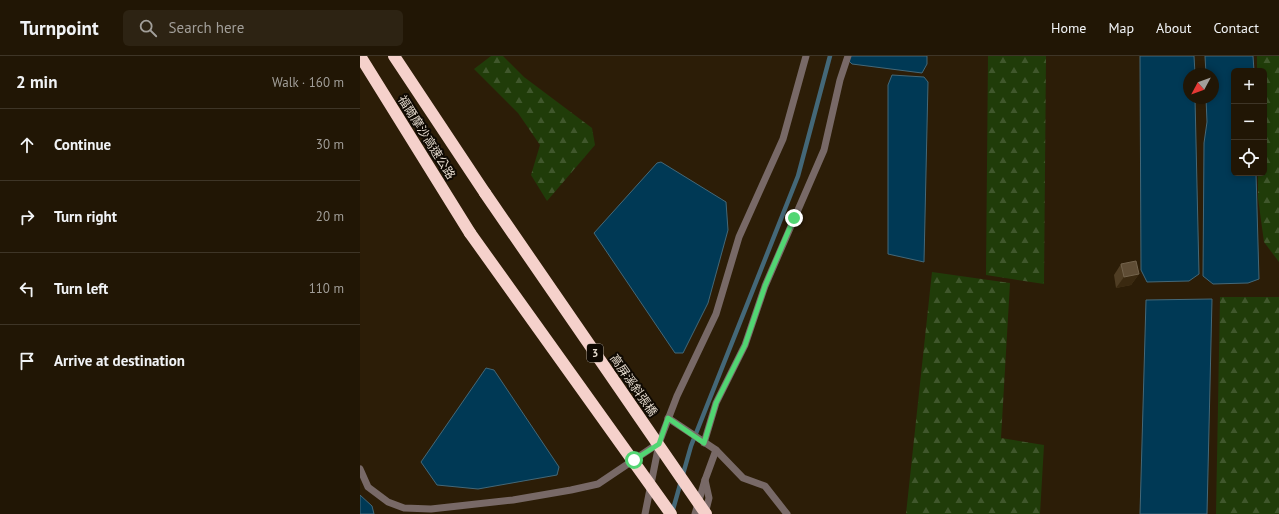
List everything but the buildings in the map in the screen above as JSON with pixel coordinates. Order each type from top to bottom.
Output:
[{"type":"highway","name":"福爾摩沙高速公路","points":[[360,56],[470,233],[671,514]]},
{"type":"highway","name":"福爾摩沙高速公路","points":[[394,56],[485,193]]},
{"type":"highway","name":"高屏溪斜張橋","points":[[485,193],[705,514]]},
{"type":"lane","points":[[645,514],[659,444],[668,418],[716,314],[739,237],[783,139],[806,56]]},
{"type":"lane","points":[[702,442],[716,403],[745,345],[765,286],[824,150],[840,80],[848,56]]},
{"type":"lane","points":[[668,418],[716,450],[743,478],[766,486],[787,514]]},
{"type":"lane","points":[[360,469],[368,487],[388,502],[404,508],[431,508],[513,500],[598,484],[659,444]]},
{"type":"lane","points":[[695,514],[716,450]]},
{"type":"lane","points":[[705,480],[709,498],[705,514]]},
{"type":"green space","points":[[491,56],[503,56],[524,77],[592,128],[595,145],[547,201],[531,175],[540,145],[518,113],[474,69]]},
{"type":"green space","points":[[988,56],[1046,56],[1044,284],[986,275]]},
{"type":"green space","points":[[1257,56],[1279,56],[1279,262],[1264,242],[1258,198],[1258,176],[1267,176],[1267,68],[1257,68]]},
{"type":"green space","points":[[932,272],[1010,283],[1001,438],[1044,445],[1040,514],[906,514]]},
{"type":"green space","points":[[1220,297],[1279,297],[1279,514],[1216,514]]},
{"type":"water","points":[[850,56],[927,56],[927,64],[922,73],[852,64],[848,60]]},
{"type":"water","points":[[1140,56],[1194,56],[1195,68],[1183,68],[1183,104],[1195,104],[1199,274],[1189,281],[1147,282],[1141,270]]},
{"type":"water","points":[[1205,56],[1253,56],[1254,68],[1231,68],[1231,176],[1256,176],[1259,279],[1248,283],[1213,284],[1203,276],[1204,143],[1207,122],[1206,104],[1219,104],[1219,68],[1206,68]]},
{"type":"water","points":[[892,75],[924,77],[928,82],[924,262],[888,254],[888,85]]},
{"type":"water","points":[[661,162],[726,202],[728,230],[708,303],[683,353],[675,353],[594,233],[657,163]]},
{"type":"water","points":[[1212,299],[1207,514],[1140,514],[1146,300]]},
{"type":"water","points":[[486,368],[494,370],[559,467],[557,475],[478,489],[437,485],[421,462]]},
{"type":"water","points":[[360,495],[372,506],[374,514],[360,514]]},
{"type":"waterway","points":[[672,513],[691,446],[798,176],[830,56]]},
{"type":"route","points":[[634,460],[659,444],[668,418],[704,443],[716,403],[745,345],[765,286],[794,218]]}]
